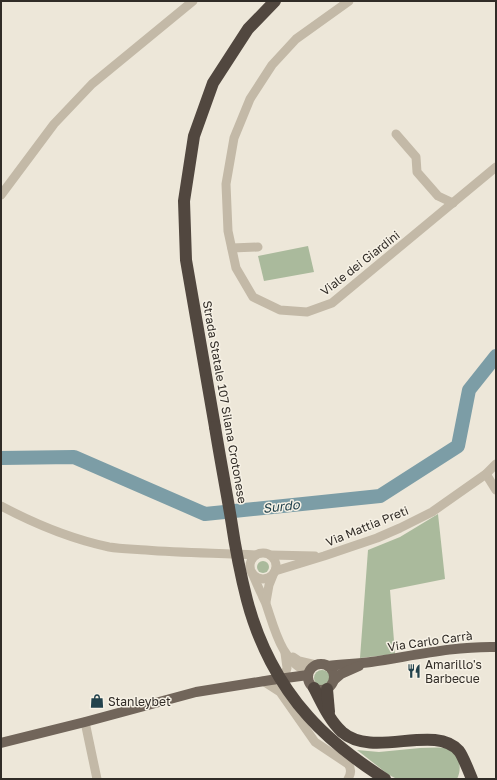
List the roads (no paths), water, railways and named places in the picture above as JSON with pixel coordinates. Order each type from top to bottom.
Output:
[{"type":"highway","name":"Strada Statale 107 Silana Crotonese","points":[[275,1],[248,28],[213,83],[194,136],[184,201],[186,260],[238,562],[247,600],[257,630],[269,658],[287,689],[308,716],[335,742],[363,765],[385,779]]},
{"type":"highway","points":[[312,677],[330,717],[335,724],[352,739],[380,743],[434,740],[451,745],[460,752],[472,779]]},
{"type":"highway","points":[[330,684],[330,717]]},
{"type":"highway","points":[[462,779],[466,766]]},
{"type":"main road","name":"Via Carlo Carrà","points":[[312,677],[324,664],[328,666],[368,662],[481,647],[496,648]]},
{"type":"main road","name":"Via Carlo Carrà","points":[[330,684],[341,674],[368,662]]},
{"type":"main road","points":[[312,677],[320,690],[330,684],[334,676],[333,672],[328,666]]},
{"type":"main road","points":[[1,743],[196,692],[267,680],[312,677]]},
{"type":"main road","points":[[267,680],[298,683],[312,677]]},
{"type":"street","points":[[1,195],[54,124],[92,84],[193,1]]},
{"type":"street","name":"Viale dei Giardini","points":[[349,1],[296,39],[272,65],[250,98],[234,138],[226,184],[228,231],[236,268],[253,297],[280,310],[307,312],[332,303],[496,167]]},
{"type":"street","points":[[396,134],[416,157],[417,172],[438,196],[453,203]]},
{"type":"street","points":[[232,248],[258,246]]},
{"type":"street","name":"Via Mattia Preti","points":[[253,575],[257,578],[266,579],[274,573],[377,538],[400,528],[432,512],[486,474],[496,464]]},
{"type":"street","points":[[486,474],[496,490]]},
{"type":"street","points":[[1,506],[25,519],[87,542],[111,547],[171,552],[210,553],[250,565]]},
{"type":"street","name":"Via Mattia Preti","points":[[210,553],[256,556],[263,554],[270,556],[324,556]]},
{"type":"street","points":[[256,556],[251,561],[250,569],[266,602],[270,616],[285,652],[287,668],[284,678]]},
{"type":"street","points":[[266,602],[268,589],[274,573],[275,563],[270,556]]},
{"type":"street","points":[[285,652],[299,661],[312,677]]},
{"type":"street","points":[[267,680],[280,692],[315,742],[348,764],[350,768],[350,775],[348,779]]},
{"type":"street","points":[[85,722],[97,779]]},
{"type":"waterway","name":"Surdo","points":[[1,458],[74,457],[205,514],[380,496],[458,446],[469,390],[496,356]]},
{"type":"place","name":"Amarillo's Barbecue","points":[[414,671]]},
{"type":"place","name":"Stanleybet","points":[[97,701]]}]
